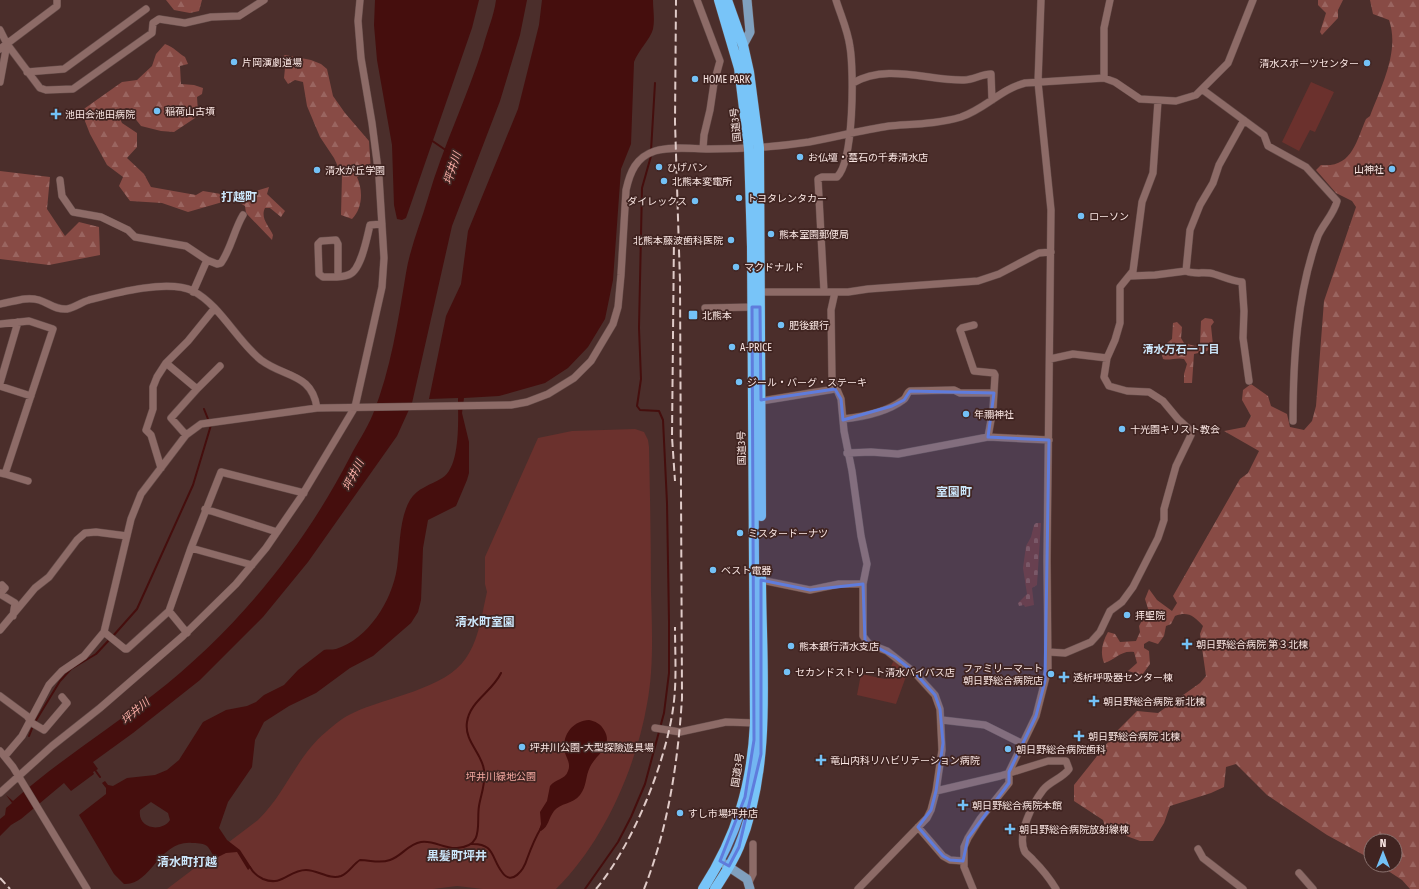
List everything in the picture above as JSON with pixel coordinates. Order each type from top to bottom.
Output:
[{"type":"highway","name":"国道3号","points":[[715,889],[725,864],[745,797],[752,756],[755,723],[756,307],[754,148],[739,68],[719,0]]},
{"type":"highway","name":"国道3号","points":[[703,889],[739,847],[747,824],[761,754],[761,401],[756,307],[760,292],[752,92],[743,45],[727,0]]},
{"type":"main road","points":[[743,45],[750,32],[747,0]]},
{"type":"main road","points":[[725,864],[750,885]]},
{"type":"street","points":[[0,49],[56,6],[58,0]]},
{"type":"street","points":[[0,30],[7,44],[40,88],[46,90],[73,89],[152,33],[153,23],[158,19],[185,24],[211,17],[238,16],[264,0]]},
{"type":"street","points":[[0,793],[20,779],[52,746],[112,698],[187,632],[236,584],[277,532],[304,493],[355,407],[382,287],[384,258],[372,123],[361,58],[358,21],[360,0]]},
{"type":"street","points":[[697,0],[720,61],[714,83],[704,135],[704,149]]},
{"type":"street","points":[[824,291],[818,179],[822,177],[837,176],[843,170],[850,133],[853,83],[848,34],[836,0]]},
{"type":"street","points":[[973,889],[963,861],[964,847],[980,820],[1009,783],[1009,772],[1036,716],[1048,668],[1047,576],[1051,210],[1038,82],[1042,0]]},
{"type":"street","points":[[1104,78],[1104,28],[1110,0]]},
{"type":"street","points":[[87,889],[45,818],[2,753],[22,736],[33,723],[49,685],[62,671],[84,656],[109,635],[131,519],[141,494],[186,435],[201,424],[212,421],[317,408],[502,406],[538,398],[574,378],[591,361],[608,335],[619,296],[626,190],[629,177],[632,169],[653,152],[665,149],[754,148],[810,142],[850,133],[888,127],[945,121],[963,116],[992,100],[1013,86],[1038,82],[1104,78],[1115,82],[1140,99],[1176,101],[1189,98],[1203,90],[1230,59],[1253,0]]},
{"type":"street","points":[[27,72],[64,69],[146,9]]},
{"type":"street","points":[[0,82],[7,44]]},
{"type":"street","points":[[853,83],[866,77],[885,74],[964,80],[991,74],[992,100]]},
{"type":"street","points":[[1203,90],[1264,135],[1268,146],[1306,167],[1337,201],[1319,235],[1302,303],[1298,330],[1293,421]]},
{"type":"street","points":[[1048,652],[1065,652],[1091,642],[1100,632],[1110,611],[1122,602],[1133,587],[1158,538],[1164,520],[1164,509],[1176,466],[1191,435],[1191,431],[1158,398],[1149,392],[1127,391],[1109,386],[1104,377],[1107,358],[1115,340],[1120,323],[1120,287],[1130,276],[1135,265],[1142,202],[1153,173],[1158,101]]},
{"type":"street","points":[[1186,271],[1190,230],[1200,205],[1213,183],[1218,164],[1244,120]]},
{"type":"street","points":[[60,180],[62,196],[73,212],[101,217],[128,230],[135,237],[186,246],[207,260],[217,264],[221,263],[227,255],[237,226],[243,215]]},
{"type":"street","points":[[338,276],[338,244],[336,240],[321,241],[318,244],[319,274],[323,277],[347,276],[356,270],[370,224],[382,224]]},
{"type":"street","points":[[760,292],[835,292],[978,281],[999,274],[1039,253],[1051,252]]},
{"type":"street","points":[[194,292],[207,260]]},
{"type":"street","points":[[1130,276],[1155,275],[1186,271],[1199,274],[1213,273],[1223,278],[1242,282],[1244,311],[1243,338],[1249,381]]},
{"type":"street","points":[[0,304],[31,299],[39,300],[58,309],[70,308],[89,300],[136,289],[178,286],[194,292],[214,309],[260,359],[301,380],[311,388],[316,396],[317,408]]},
{"type":"street","points":[[835,292],[831,317],[832,378],[840,399],[847,453],[852,471],[866,564],[863,584],[863,636],[865,641],[895,657],[915,673],[935,695],[942,720],[943,743],[936,791],[931,810],[918,827],[858,889]]},
{"type":"street","points":[[705,308],[756,307]]},
{"type":"street","points":[[161,468],[155,444],[151,435],[146,430],[153,409],[153,387],[157,376],[166,363],[188,341],[214,309]]},
{"type":"street","points":[[0,383],[18,322]]},
{"type":"street","points":[[0,324],[29,322],[53,329],[3,474],[28,481]]},
{"type":"street","points":[[974,325],[962,328],[960,330],[962,341],[974,371],[994,373],[995,375],[988,437]]},
{"type":"street","points":[[1050,359],[1073,354],[1107,358]]},
{"type":"street","points":[[166,363],[197,389]]},
{"type":"street","points":[[186,435],[171,418],[220,366]]},
{"type":"street","points":[[0,386],[31,396]]},
{"type":"street","points":[[761,401],[835,389]]},
{"type":"street","points":[[843,419],[859,416],[892,406],[904,400],[910,391],[954,390],[960,393],[994,393]]},
{"type":"street","points":[[847,453],[870,452],[898,454],[988,437],[1049,440]]},
{"type":"street","points":[[109,635],[125,649],[127,649],[169,611],[190,548],[221,472],[304,493]]},
{"type":"street","points":[[206,510],[277,532]]},
{"type":"street","points":[[0,630],[35,588],[49,577],[77,540],[85,533],[96,532],[127,536]]},
{"type":"street","points":[[190,548],[252,565]]},
{"type":"street","points":[[761,580],[810,590],[839,584],[863,584]]},
{"type":"street","points":[[2,585],[5,588],[0,594],[14,603],[12,617]]},
{"type":"street","points":[[169,611],[187,632]]},
{"type":"street","points":[[0,696],[44,730],[67,703],[62,697]]},
{"type":"street","points":[[942,720],[985,725],[1023,744]]},
{"type":"street","points":[[655,728],[680,732],[726,722],[755,723]]},
{"type":"street","points":[[936,791],[1000,776],[1048,761],[1066,761],[1069,769],[1066,773],[1052,781],[1036,800],[1022,837],[1025,852],[1049,878],[1056,889]]},
{"type":"street","points":[[918,827],[943,856],[950,860],[963,861]]},
{"type":"street","points":[[750,885],[753,874],[753,844]]},
{"type":"street","points":[[1198,849],[1203,858],[1243,889]]},
{"type":"street","points":[[1299,873],[1313,889]]},
{"type":"highlighted area","points":[[752,307],[760,307],[761,400],[835,389],[841,399],[843,420],[892,406],[904,400],[910,391],[994,393],[988,437],[1049,440],[1045,681],[1036,716],[1009,772],[1009,783],[968,838],[963,861],[950,860],[943,856],[918,827],[931,810],[936,791],[943,743],[940,709],[935,695],[915,673],[895,657],[865,641],[863,584],[810,590],[761,580],[761,754],[739,847],[729,866],[720,861],[745,797],[754,740]]},
{"type":"green space","points":[[166,0],[202,0],[199,11],[190,13],[174,10]]},
{"type":"green space","points":[[1318,0],[1343,0],[1338,10],[1338,18],[1322,35],[1320,32],[1326,13],[1318,5]]},
{"type":"green space","points":[[1370,0],[1419,0],[1419,889],[1410,889],[1402,880],[1391,873],[1403,873],[1403,833],[1363,833],[1363,855],[1327,835],[1267,795],[1236,764],[1226,767],[1224,787],[1211,793],[1170,806],[1164,823],[1153,841],[1140,841],[1113,831],[1106,830],[1103,820],[1074,801],[1074,785],[1117,731],[1137,711],[1158,713],[1200,683],[1206,676],[1200,634],[1203,626],[1194,617],[1187,614],[1175,616],[1171,624],[1166,626],[1164,636],[1158,644],[1149,641],[1144,644],[1144,648],[1149,651],[1150,664],[1142,675],[1128,671],[1137,663],[1134,652],[1125,652],[1104,663],[1102,648],[1108,632],[1115,634],[1120,642],[1136,641],[1140,632],[1139,626],[1145,615],[1149,612],[1145,599],[1149,589],[1157,600],[1172,611],[1177,603],[1173,596],[1240,479],[1248,473],[1259,451],[1224,431],[1245,427],[1251,416],[1242,400],[1243,390],[1251,384],[1268,396],[1271,406],[1287,414],[1290,427],[1304,430],[1312,421],[1316,406],[1324,301],[1356,207],[1352,201],[1336,193],[1316,170],[1321,165],[1331,165],[1340,162],[1351,152],[1356,144],[1366,119],[1370,116],[1384,81],[1391,56],[1392,32],[1389,20],[1373,14]]},
{"type":"green space","points":[[165,44],[185,57],[188,64],[180,66],[181,84],[194,85],[203,88],[202,94],[197,97],[198,112],[195,118],[174,132],[161,131],[141,126],[127,108],[117,112],[122,123],[137,133],[137,147],[127,158],[144,174],[151,187],[196,195],[203,191],[221,194],[245,194],[269,187],[267,194],[285,211],[281,217],[270,208],[265,208],[264,219],[273,235],[272,240],[246,213],[245,206],[238,202],[226,201],[188,212],[162,203],[130,201],[119,186],[123,177],[107,165],[90,134],[81,111],[122,82],[137,80],[152,66],[156,54]]},
{"type":"green space","points":[[285,55],[311,60],[321,64],[327,69],[333,96],[345,113],[369,141],[371,171],[369,176],[364,174],[357,177],[361,199],[356,215],[352,219],[341,215],[342,175],[334,158],[320,137],[307,106],[303,82],[295,80],[288,84],[284,78],[285,68],[276,65],[279,59]]},
{"type":"green space","points":[[1311,82],[1334,92],[1315,132],[1310,130],[1299,151],[1282,142]]},
{"type":"green space","points":[[0,171],[50,177],[47,209],[65,236],[79,222],[99,227],[100,255],[49,265],[0,259]]},
{"type":"green space","points":[[1205,318],[1212,319],[1214,322],[1211,326],[1213,345],[1207,351],[1194,354],[1192,383],[1184,383],[1184,374],[1187,364],[1184,359],[1163,359],[1162,352],[1165,345],[1172,339],[1173,323],[1177,322],[1182,327],[1181,338],[1184,343],[1195,346],[1200,344],[1201,321]]},
{"type":"green space","name":"坪井川緑地公園","points":[[635,429],[644,432],[648,440],[649,447],[652,648],[651,677],[647,704],[635,753],[626,779],[615,803],[603,827],[588,850],[556,889],[483,889],[457,886],[433,889],[167,889],[258,820],[276,798],[307,752],[339,721],[367,707],[430,685],[457,669],[466,658],[474,643],[482,617],[487,592],[485,584],[485,557],[538,438],[572,431]]},
{"type":"green space","points":[[1036,523],[1041,523],[1037,585],[1032,588],[1034,605],[1025,607],[1024,605],[1019,606],[1018,603],[1027,594],[1023,568],[1026,546]]},
{"type":"green space","points":[[894,660],[908,671],[896,704],[857,695],[861,674],[885,679]]},
{"type":"water","points":[[375,0],[479,0],[472,28],[406,218],[402,220],[397,219],[394,205],[392,145],[377,60],[374,25]]},
{"type":"water","name":"坪井川","points":[[496,0],[527,0],[520,35],[500,101],[452,226],[412,403],[397,436],[308,562],[263,617],[200,680],[133,733],[93,762],[98,769],[93,772],[94,774],[71,791],[64,783],[21,819],[11,825],[0,836],[0,819],[5,815],[6,808],[12,803],[6,795],[13,801],[64,760],[153,695],[212,644],[264,587],[288,556],[331,491],[368,425],[385,380],[413,245],[434,179],[477,66]]},
{"type":"water","points":[[542,0],[653,0],[654,18],[652,33],[638,53],[634,62],[631,144],[621,169],[613,280],[605,319],[588,347],[568,368],[545,383],[499,396],[464,398],[462,413],[469,442],[469,473],[456,506],[428,520],[423,548],[421,600],[418,612],[411,623],[373,656],[350,668],[316,693],[289,706],[264,722],[255,740],[252,767],[228,802],[219,828],[227,840],[240,850],[251,867],[248,870],[237,852],[226,853],[216,858],[210,849],[204,844],[181,844],[171,848],[141,878],[133,883],[124,884],[114,874],[79,815],[106,794],[106,788],[102,783],[105,781],[108,785],[113,786],[127,778],[155,775],[167,770],[179,760],[203,722],[226,710],[247,706],[256,702],[264,695],[284,685],[298,670],[324,650],[336,649],[348,644],[368,628],[384,605],[394,581],[397,568],[400,533],[406,508],[410,500],[416,492],[442,478],[453,464],[458,429],[458,398],[429,399],[446,316],[461,284],[468,231],[518,109],[539,25]],"holes":[[[151,802],[168,813],[170,820],[167,824],[157,827],[146,825],[142,822],[140,817],[140,810]]]},
{"type":"water","points":[[589,720],[598,723],[603,728],[607,736],[606,745],[590,767],[584,788],[580,795],[574,800],[557,808],[552,814],[546,827],[541,831],[539,830],[541,824],[540,812],[547,801],[550,786],[565,776],[569,768],[564,747],[566,735],[573,726]]},
{"type":"waterway","points":[[651,151],[655,83]]},
{"type":"waterway","name":"坪井川","points":[[431,140],[447,151]]},
{"type":"waterway","points":[[585,889],[618,842],[631,817],[645,784],[664,713],[669,673],[667,503],[663,420],[659,411],[640,410],[637,406],[641,379],[639,328],[642,188],[651,156]]},
{"type":"waterway","points":[[204,409],[208,419]]},
{"type":"waterway","points":[[113,636],[137,609],[193,485],[211,425]]},
{"type":"waterway","points":[[35,722],[60,681],[71,669],[96,654],[110,639]]},
{"type":"waterway","points":[[250,867],[257,875],[270,881],[281,880],[294,873],[306,870],[337,877],[346,873],[360,860],[379,862],[390,860],[416,843],[430,842],[452,848],[466,846],[472,843],[475,839],[478,827],[478,813],[484,784],[484,770],[483,764],[468,735],[467,722],[472,708],[497,680],[501,673]]},
{"type":"waterway","points":[[29,736],[33,726]]},
{"type":"waterway","points":[[95,770],[100,777]]},
{"type":"waterway","points":[[471,844],[479,844],[488,849],[498,867],[506,876],[510,878],[517,875],[523,867],[541,828]]},
{"type":"railway","points":[[644,889],[660,843],[666,819],[675,771],[682,698],[680,282],[675,122],[676,0]]},
{"type":"railway","points":[[674,235],[672,437],[675,481]]},
{"type":"railway","points":[[596,889],[622,851],[634,828],[655,779],[663,755],[669,731],[674,699],[675,627]]},
{"type":"railway","points":[[0,878],[10,889]]},
{"type":"place","name":"片岡演劇道場","points":[[234,62]]},
{"type":"place","name":"清水スポーツセンター","points":[[1367,63]]},
{"type":"place","name":"HOME PARK","points":[[695,79]]},
{"type":"place","name":"稲荷山古墳","points":[[157,111]]},
{"type":"place","name":"池田会池田病院","points":[[56,114]]},
{"type":"place","name":"お仏壇・墓石の千寿清水店","points":[[800,157]]},
{"type":"place","name":"ひげパン","points":[[659,167]]},
{"type":"place","name":"山神社","points":[[1392,169]]},
{"type":"place","name":"清水が丘学園","points":[[317,170]]},
{"type":"place","name":"北熊本変電所","points":[[664,181]]},
{"type":"place","name":"トヨタレンタカー","points":[[739,198]]},
{"type":"place","name":"ダイレックス","points":[[695,201]]},
{"type":"place","name":"ローソン","points":[[1081,216]]},
{"type":"place","name":"熊本室園郵便局","points":[[771,234]]},
{"type":"place","name":"北熊本藤波歯科医院","points":[[731,240]]},
{"type":"place","name":"マクドナルド","points":[[736,267]]},
{"type":"place","name":"北熊本","points":[[693,315]]},
{"type":"place","name":"肥後銀行","points":[[781,325]]},
{"type":"place","name":"A-PRICE","points":[[732,347]]},
{"type":"place","name":"ジール・バーグ・ステーキ","points":[[739,382]]},
{"type":"place","name":"年禰神社","points":[[966,414]]},
{"type":"place","name":"十光園キリスト教会","points":[[1122,429]]},
{"type":"place","name":"ミスタードーナツ","points":[[740,533]]},
{"type":"place","name":"ベスト電器","points":[[713,570]]},
{"type":"place","name":"拝聖院","points":[[1127,615]]},
{"type":"place","name":"朝日野総合病院 第３北棟","points":[[1187,644]]},
{"type":"place","name":"熊本銀行清水支店","points":[[791,646]]},
{"type":"place","name":"セカンドストリート清水バイパス店","points":[[787,672]]},
{"type":"place","name":"ファミリーマート 朝日野総合病院店","points":[[1051,674]]},
{"type":"place","name":"透析呼吸器センター棟","points":[[1064,677]]},
{"type":"place","name":"朝日野総合病院 新北棟","points":[[1094,701]]},
{"type":"place","name":"朝日野総合病院 北棟","points":[[1079,736]]},
{"type":"place","name":"坪井川公園-大型探險遊具場","points":[[522,747]]},
{"type":"place","name":"朝日野総合病院歯科","points":[[1008,749]]},
{"type":"place","name":"竜山内科リハビリテーション病院","points":[[821,760]]},
{"type":"place","name":"朝日野総合病院本館","points":[[963,805]]},
{"type":"place","name":"すし市場坪井店","points":[[680,813]]},
{"type":"place","name":"朝日野総合病院放射線棟","points":[[1010,829]]},
{"type":"district","name":"打越町","points":[[239,197]]},
{"type":"district","name":"清水万石一丁目","points":[[1181,349]]},
{"type":"district","name":"室園町","points":[[954,492]]},
{"type":"district","name":"清水町室園","points":[[485,622]]},
{"type":"district","name":"黒髪町坪井","points":[[457,856]]},
{"type":"district","name":"清水町打越","points":[[187,862]]}]
